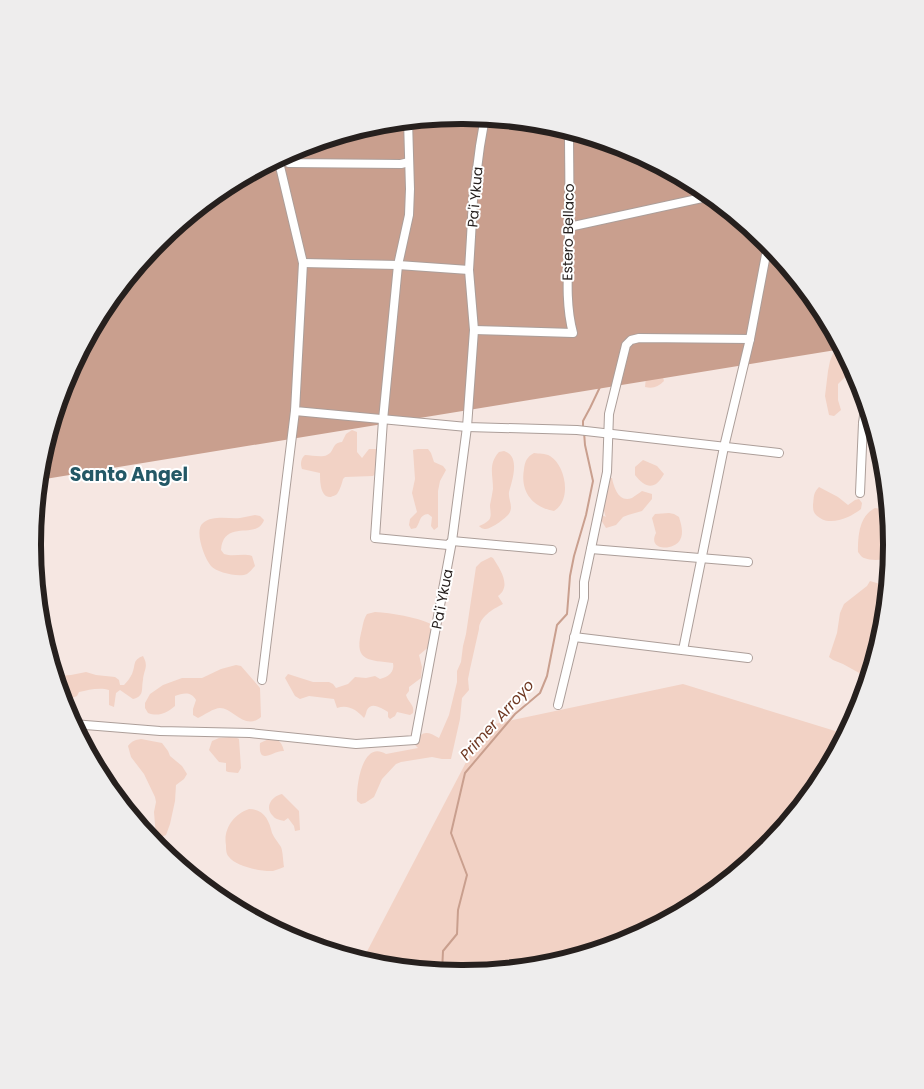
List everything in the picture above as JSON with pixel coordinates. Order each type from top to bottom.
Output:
[{"type":"street","name":"Pa'i Ykua","points":[[82,725],[160,731],[250,733],[356,744],[415,740],[452,542],[467,427],[474,330],[469,270],[473,200],[484,125]]},
{"type":"street","points":[[408,127],[409,215],[398,265],[383,420],[375,538],[448,545],[452,542],[552,550]]},
{"type":"street","name":"Estero Bellaco","points":[[474,330],[573,333],[569,318],[568,295],[569,138]]},
{"type":"street","points":[[287,162],[401,164],[409,162]]},
{"type":"street","points":[[262,680],[295,412],[303,263],[280,165]]},
{"type":"street","points":[[569,227],[701,198]]},
{"type":"street","points":[[683,650],[724,447],[750,339],[766,254]]},
{"type":"street","points":[[303,263],[398,265],[469,270]]},
{"type":"street","points":[[558,705],[584,598],[584,582],[607,472],[609,414],[626,345],[631,340],[639,338],[750,339]]},
{"type":"street","points":[[295,412],[467,427],[584,431],[779,453]]},
{"type":"street","points":[[860,493],[863,423]]},
{"type":"street","points":[[591,549],[748,562]]},
{"type":"street","points":[[574,637],[748,658]]},
{"type":"shaded area","points":[[462,124],[517,127],[571,138],[597,146],[648,167],[696,195],[739,228],[760,247],[796,288],[835,350],[47,479],[49,462],[64,409],[73,383],[85,358],[112,311],[128,288],[164,247],[185,228],[228,195],[276,167],[327,146],[353,138],[407,127]]},
{"type":"shaded area","points":[[835,350],[846,372],[845,377],[838,384],[838,400],[841,410],[834,416],[829,415],[825,396],[830,361]]},
{"type":"shaded area","points":[[660,367],[664,381],[655,387],[645,387],[646,377]]},
{"type":"shaded area","points":[[352,430],[357,432],[357,452],[362,458],[369,449],[378,449],[379,470],[373,476],[345,477],[337,494],[331,497],[327,496],[321,488],[320,473],[302,469],[302,459],[305,455],[325,456],[329,454],[336,444],[342,442],[346,434]]},
{"type":"shaded area","points":[[428,449],[434,462],[443,466],[446,470],[440,481],[438,491],[438,527],[434,530],[431,526],[432,517],[428,514],[422,517],[416,528],[411,529],[409,525],[410,519],[417,512],[412,493],[415,479],[413,450]]},
{"type":"shaded area","points":[[504,451],[509,454],[514,463],[509,492],[511,509],[509,514],[499,522],[483,529],[479,526],[488,521],[490,517],[493,461],[499,452]]},
{"type":"shaded area","points":[[534,453],[550,456],[556,461],[563,475],[565,491],[563,499],[560,506],[554,511],[539,506],[529,497],[526,491],[523,477],[524,466],[528,458]]},
{"type":"shaded area","points":[[643,460],[657,466],[664,474],[654,485],[650,486],[643,483],[635,475],[635,467]]},
{"type":"shaded area","points":[[607,478],[612,478],[620,497],[632,498],[642,491],[652,494],[652,499],[642,511],[623,517],[616,525],[606,528],[601,520],[602,515],[606,517],[604,493]]},
{"type":"shaded area","points":[[819,487],[838,497],[848,505],[859,499],[862,503],[861,509],[852,515],[836,521],[820,518],[814,513],[813,507],[814,495]]},
{"type":"shaded area","points":[[875,508],[881,509],[882,560],[863,558],[858,552],[859,533],[863,521]]},
{"type":"shaded area","points":[[669,513],[679,517],[682,528],[680,540],[672,546],[658,546],[654,539],[656,533],[652,518],[655,514]]},
{"type":"shaded area","points":[[260,516],[264,520],[260,526],[255,529],[234,532],[228,535],[223,540],[221,550],[227,555],[252,556],[255,566],[248,573],[239,575],[228,574],[211,566],[201,544],[199,532],[203,523],[216,518],[240,518]]},
{"type":"shaded area","points":[[491,557],[496,562],[503,577],[504,587],[498,596],[503,604],[487,614],[481,621],[468,679],[469,690],[462,698],[460,719],[451,759],[432,757],[396,764],[382,779],[374,797],[361,804],[357,801],[359,776],[366,759],[371,753],[378,751],[386,754],[418,748],[414,744],[425,733],[439,738],[449,715],[457,682],[457,671],[461,662],[476,567]]},
{"type":"shaded area","points":[[870,581],[881,584],[875,627],[861,674],[829,657],[844,604],[867,586]]},
{"type":"shaded area","points":[[375,612],[418,619],[431,624],[431,645],[419,655],[422,667],[421,678],[409,687],[406,695],[412,706],[413,713],[410,715],[397,712],[390,719],[388,712],[377,706],[372,706],[367,710],[364,718],[352,708],[337,708],[334,699],[309,696],[300,699],[295,696],[285,678],[288,674],[313,682],[329,682],[336,688],[348,684],[355,677],[366,678],[375,676],[380,679],[390,674],[393,669],[393,663],[366,658],[360,649],[359,642],[367,614]]},
{"type":"shaded area","points":[[143,656],[146,668],[142,692],[137,698],[133,699],[120,690],[116,693],[114,707],[109,705],[109,690],[94,689],[79,692],[77,696],[70,699],[63,676],[86,672],[115,677],[119,680],[120,685],[124,685],[132,674],[136,661]]},
{"type":"shaded area","points":[[236,665],[241,666],[260,688],[261,717],[255,721],[244,720],[230,711],[220,708],[198,718],[193,715],[196,700],[192,695],[187,694],[175,696],[175,706],[162,714],[148,713],[145,708],[145,703],[150,694],[163,685],[182,678],[202,678],[221,669]]},
{"type":"shaded area","points":[[683,684],[838,732],[812,778],[796,801],[760,842],[739,861],[696,894],[648,922],[597,943],[571,951],[517,962],[462,965],[434,964],[407,962],[366,954],[485,726]]},
{"type":"shaded area","points":[[229,737],[239,739],[241,768],[238,773],[226,771],[226,763],[219,762],[209,750],[212,741]]},
{"type":"shaded area","points":[[271,738],[280,742],[284,751],[264,756],[261,754],[260,743]]},
{"type":"shaded area","points":[[141,739],[162,743],[170,756],[182,766],[187,774],[176,785],[170,824],[166,835],[161,837],[156,833],[155,797],[144,774],[131,757],[128,746],[134,741]]},
{"type":"shaded area","points":[[282,794],[299,811],[300,830],[295,831],[288,818],[284,821],[279,820],[270,813],[270,802]]},
{"type":"shaded area","points":[[249,809],[254,809],[265,816],[273,835],[281,847],[284,867],[273,871],[256,869],[243,866],[228,856],[226,851],[226,833],[228,828],[234,818]]},
{"type":"waterway","name":"Primer Arroyo","points":[[583,427],[583,421],[600,387]]},
{"type":"waterway","name":"Primer Arroyo","points":[[442,964],[443,951],[457,934],[458,910],[467,875],[451,833],[465,773],[515,714],[540,693],[547,676],[557,625],[567,614],[570,576],[593,481],[584,432]]},
{"type":"district","name":"Santo Angel","points":[[129,474]]}]
